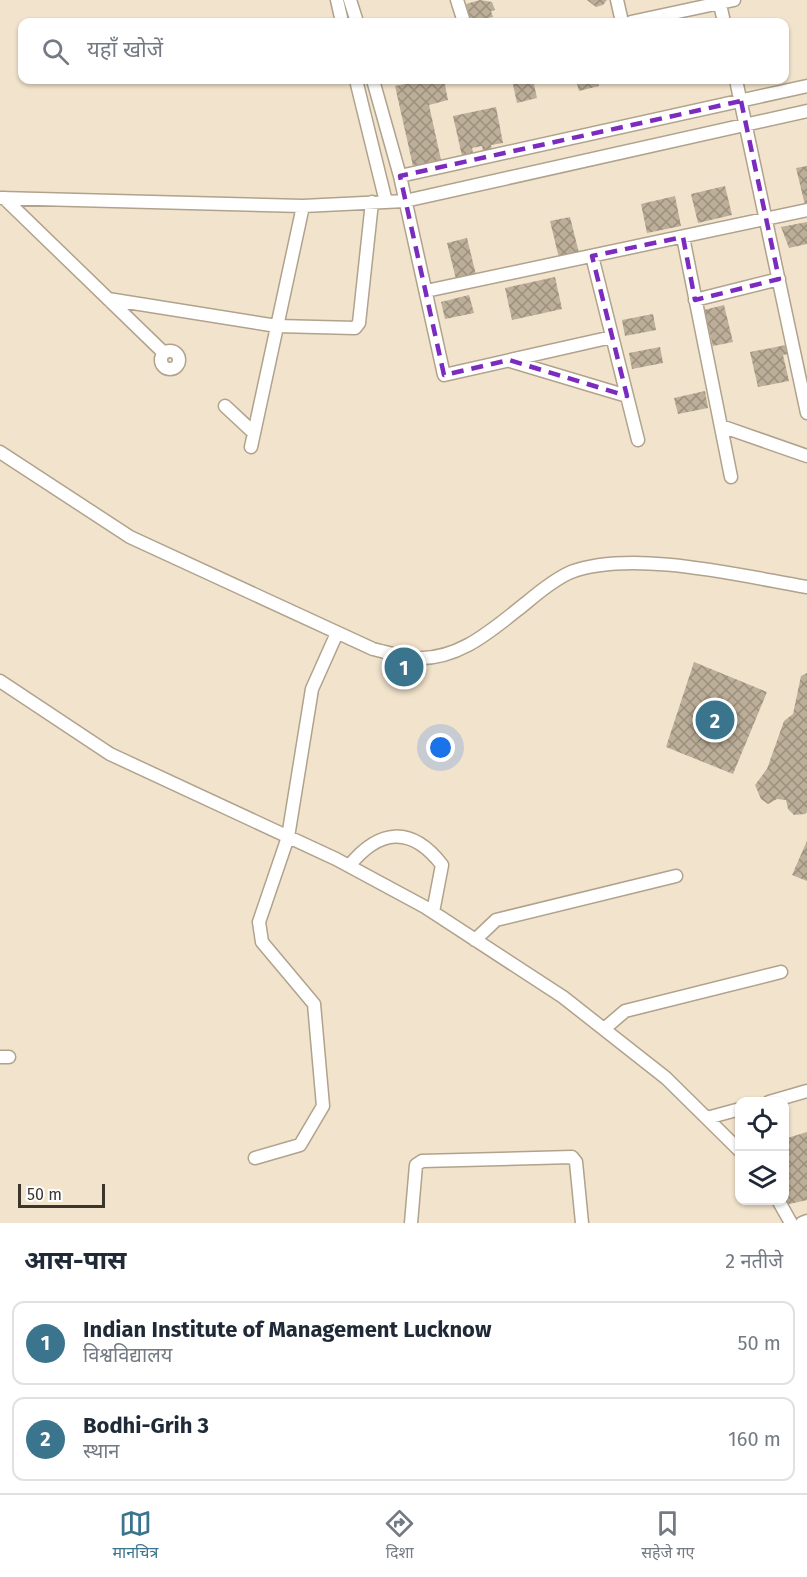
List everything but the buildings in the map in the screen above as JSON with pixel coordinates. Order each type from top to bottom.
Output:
[{"type":"street","points":[[337,0],[341,18]]},
{"type":"street","points":[[351,0],[356,18]]},
{"type":"street","points":[[457,0],[463,18]]},
{"type":"street","points":[[617,0],[621,18]]},
{"type":"street","points":[[649,18],[734,0]]},
{"type":"street","points":[[719,2],[723,18]]},
{"type":"street","points":[[357,84],[386,202]]},
{"type":"street","points":[[374,84],[400,176],[444,375],[612,337]]},
{"type":"street","points":[[737,84],[807,413]]},
{"type":"street","points":[[400,176],[807,86]]},
{"type":"street","points":[[2,198],[303,206],[405,201],[807,111]]},
{"type":"street","points":[[2,198],[164,353]]},
{"type":"street","points":[[108,299],[277,326],[358,326],[372,202]]},
{"type":"street","points":[[251,447],[303,206]]},
{"type":"street","points":[[426,291],[807,210]]},
{"type":"street","points":[[682,237],[731,477]]},
{"type":"street","points":[[592,256],[638,440]]},
{"type":"street","points":[[695,300],[779,279]]},
{"type":"street","points":[[509,360],[627,396]]},
{"type":"street","points":[[225,406],[254,433]]},
{"type":"street","points":[[721,426],[807,456]]},
{"type":"street","points":[[0,452],[130,537],[373,649],[414,658],[453,653],[486,635],[552,583],[571,573],[601,565],[667,564],[807,587]]},
{"type":"street","points":[[255,1158],[300,1145],[323,1106],[314,1004],[262,942],[259,922],[288,837],[312,689],[337,633]]},
{"type":"street","points":[[0,681],[110,754],[349,866],[433,912],[563,997],[666,1078],[735,1146]]},
{"type":"street","points":[[349,866],[359,854],[385,837],[397,834],[430,850],[442,865],[433,912]]},
{"type":"street","points":[[475,939],[496,920],[676,876]]},
{"type":"street","points":[[604,1029],[625,1011],[781,972]]},
{"type":"street","points":[[784,1097],[807,1091]]},
{"type":"street","points":[[708,1118],[735,1110]]},
{"type":"street","points":[[411,1223],[416,1165],[422,1161],[572,1157],[576,1162],[582,1223]]},
{"type":"street","points":[[781,1205],[791,1223]]},
{"type":"street","points":[[802,1223],[807,1221]]},
{"type":"highlighted area","points":[[741,101],[779,279],[695,300],[683,237],[592,256],[627,396],[509,360],[444,375],[400,176]]},
{"type":"place","name":"Indian Institute of Management Lucknow","points":[[404,667]]},
{"type":"place","name":"Bodhi-Grih 3","points":[[715,720]]}]
